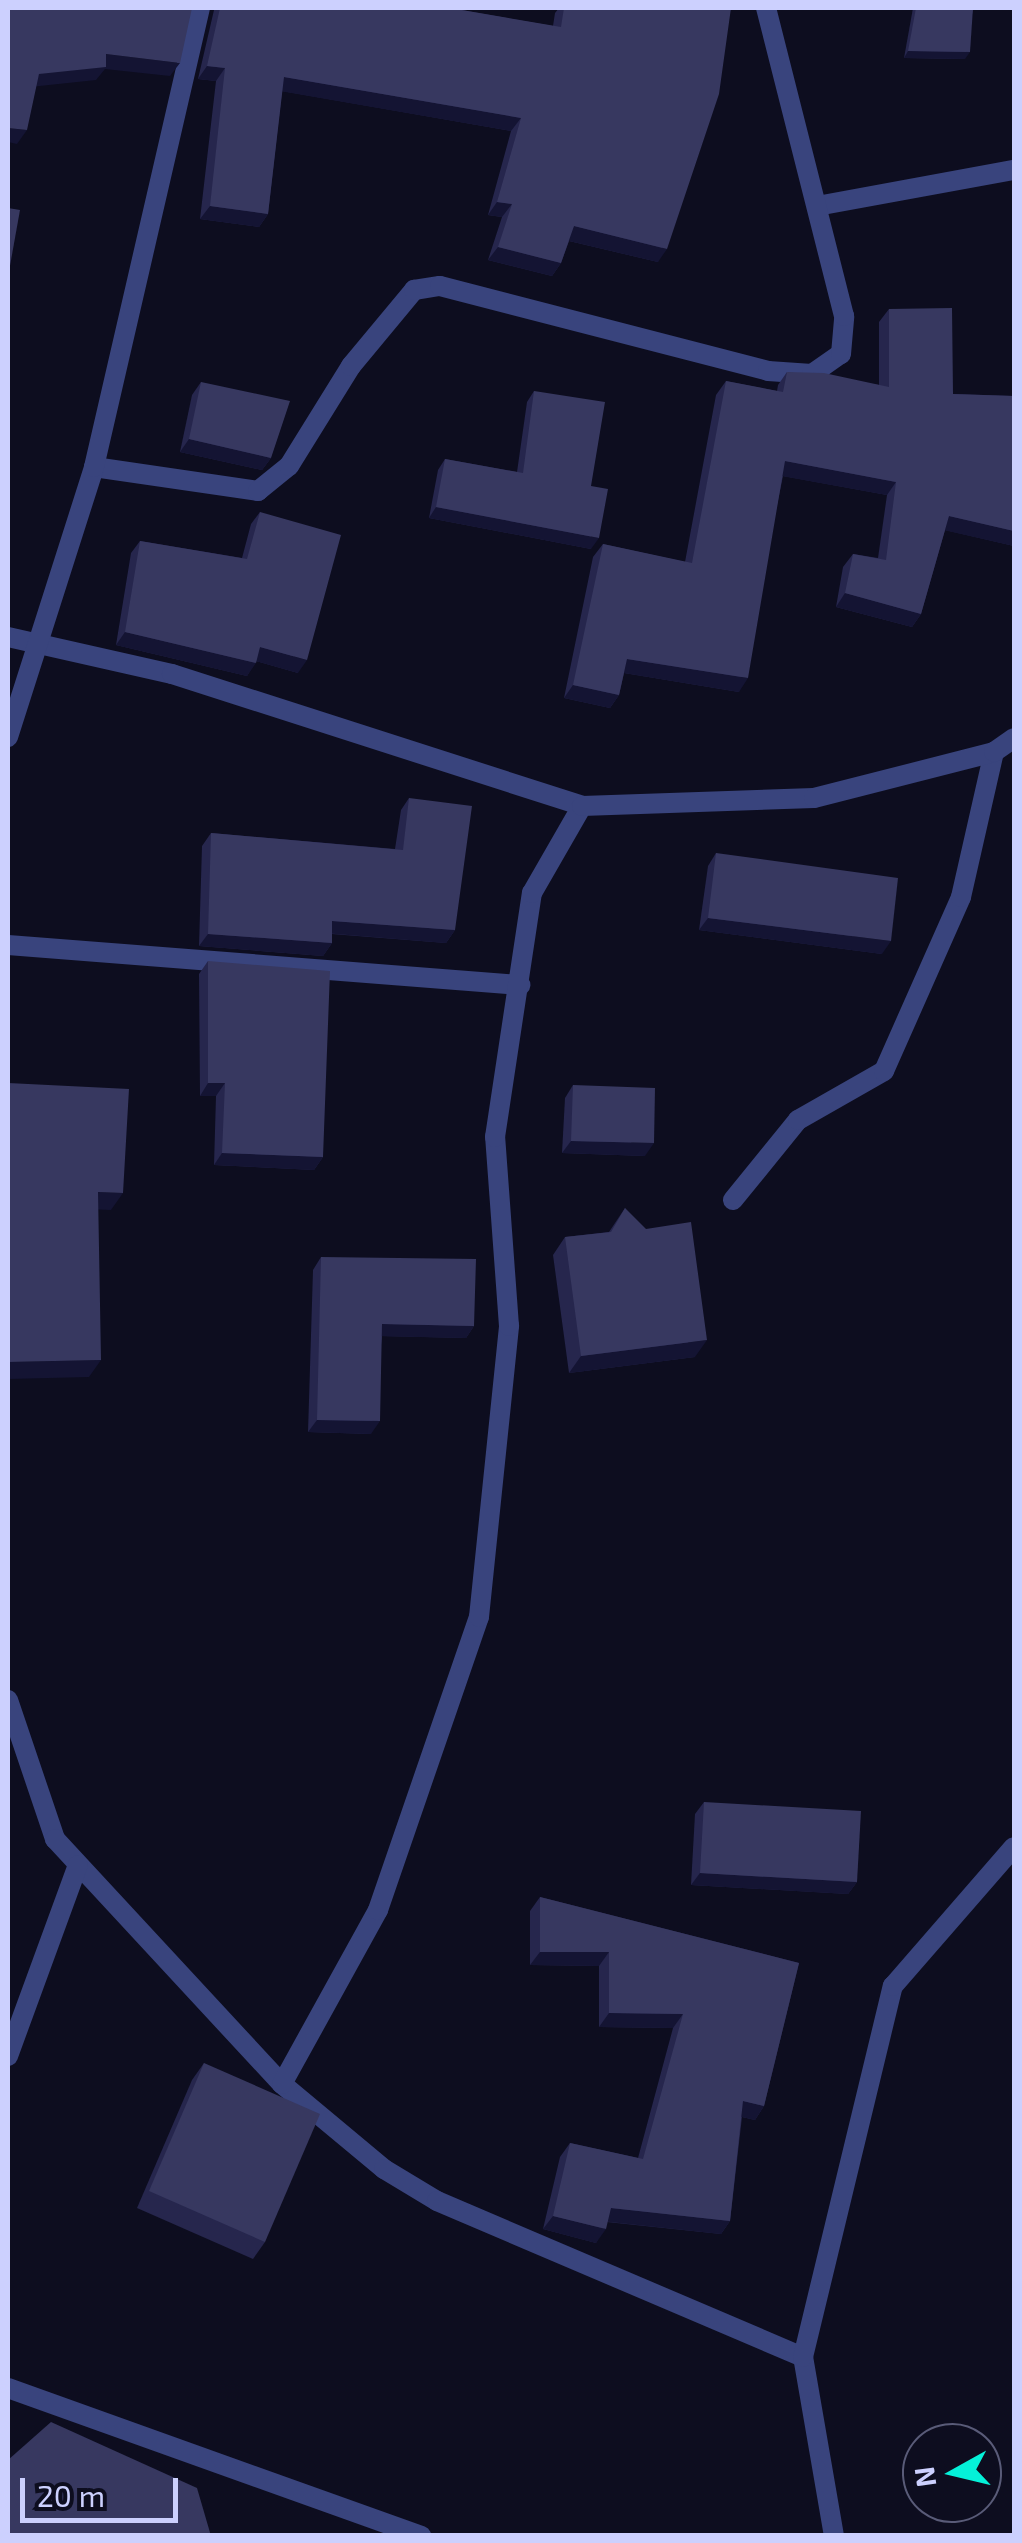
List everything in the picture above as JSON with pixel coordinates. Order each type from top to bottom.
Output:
[{"type":"street","points":[[8,738],[94,467],[200,8]]},
{"type":"street","points":[[94,467],[258,491],[290,466],[351,366],[414,290],[440,286],[768,371],[812,374],[842,354],[844,316],[766,8]]},
{"type":"street","points":[[817,206],[1014,170]]},
{"type":"street","points":[[8,637],[36,650],[172,674],[582,806],[814,798],[994,752],[1014,738]]},
{"type":"street","points":[[733,1200],[798,1120],[884,1071],[961,897],[994,752]]},
{"type":"street","points":[[282,2084],[378,1910],[479,1616],[509,1326],[495,1137],[532,893],[582,806]]},
{"type":"street","points":[[8,945],[520,985]]},
{"type":"street","points":[[8,1700],[38,1808],[78,1865],[282,2084],[438,2201],[803,2357]]},
{"type":"street","points":[[834,2536],[803,2357],[893,1986],[1014,1848]]},
{"type":"street","points":[[8,2056],[78,1865]]},
{"type":"street","points":[[8,2388],[421,2536]]},
{"type":"building","points":[[8,8],[192,8],[180,63],[106,54],[106,67],[39,74],[27,130],[8,128]]},
{"type":"building","points":[[220,8],[450,8],[561,27],[564,8],[731,8],[719,94],[667,249],[574,226],[561,263],[498,247],[512,204],[497,202],[521,118],[284,77],[268,214],[210,206],[225,68],[207,66]]},
{"type":"building","points":[[916,8],[973,8],[970,52],[908,51]]},
{"type":"building","points":[[8,208],[20,210],[8,277]]},
{"type":"building","points":[[952,308],[953,394],[1014,396],[1014,531],[949,516],[921,614],[845,593],[853,554],[886,560],[896,482],[785,461],[748,678],[627,659],[619,695],[573,685],[603,544],[692,563],[726,381],[783,392],[787,372],[824,373],[889,387],[889,309]]},
{"type":"building","points":[[201,382],[290,401],[271,458],[189,439]]},
{"type":"building","points":[[534,391],[605,402],[591,486],[608,489],[599,538],[436,507],[445,459],[523,473]]},
{"type":"building","points":[[260,512],[341,535],[307,660],[260,647],[256,663],[125,632],[140,541],[247,559]]},
{"type":"building","points":[[409,798],[472,806],[455,930],[332,921],[332,943],[208,934],[211,833],[403,850]]},
{"type":"building","points":[[716,853],[898,878],[891,941],[708,918]]},
{"type":"building","points":[[208,961],[330,971],[323,1157],[222,1153],[225,1083],[208,1083]]},
{"type":"building","points":[[8,1083],[129,1089],[123,1193],[98,1192],[101,1360],[8,1362]]},
{"type":"building","points":[[573,1085],[655,1088],[654,1143],[571,1141]]},
{"type":"building","points":[[625,1208],[646,1229],[691,1222],[707,1340],[581,1356],[565,1237],[611,1232]]},
{"type":"building","points":[[321,1257],[476,1259],[474,1326],[382,1324],[380,1421],[317,1420]]},
{"type":"building","points":[[704,1802],[861,1811],[857,1882],[700,1873]]},
{"type":"building","points":[[540,1897],[799,1963],[764,2106],[743,2101],[730,2221],[611,2208],[606,2229],[553,2216],[570,2143],[643,2159],[683,2014],[609,2013],[609,1952],[540,1952]]},
{"type":"building","points":[[204,2063],[320,2114],[265,2242],[149,2191]]},
{"type":"building","points":[[51,2422],[197,2488],[211,2536],[8,2536],[8,2460]]}]
